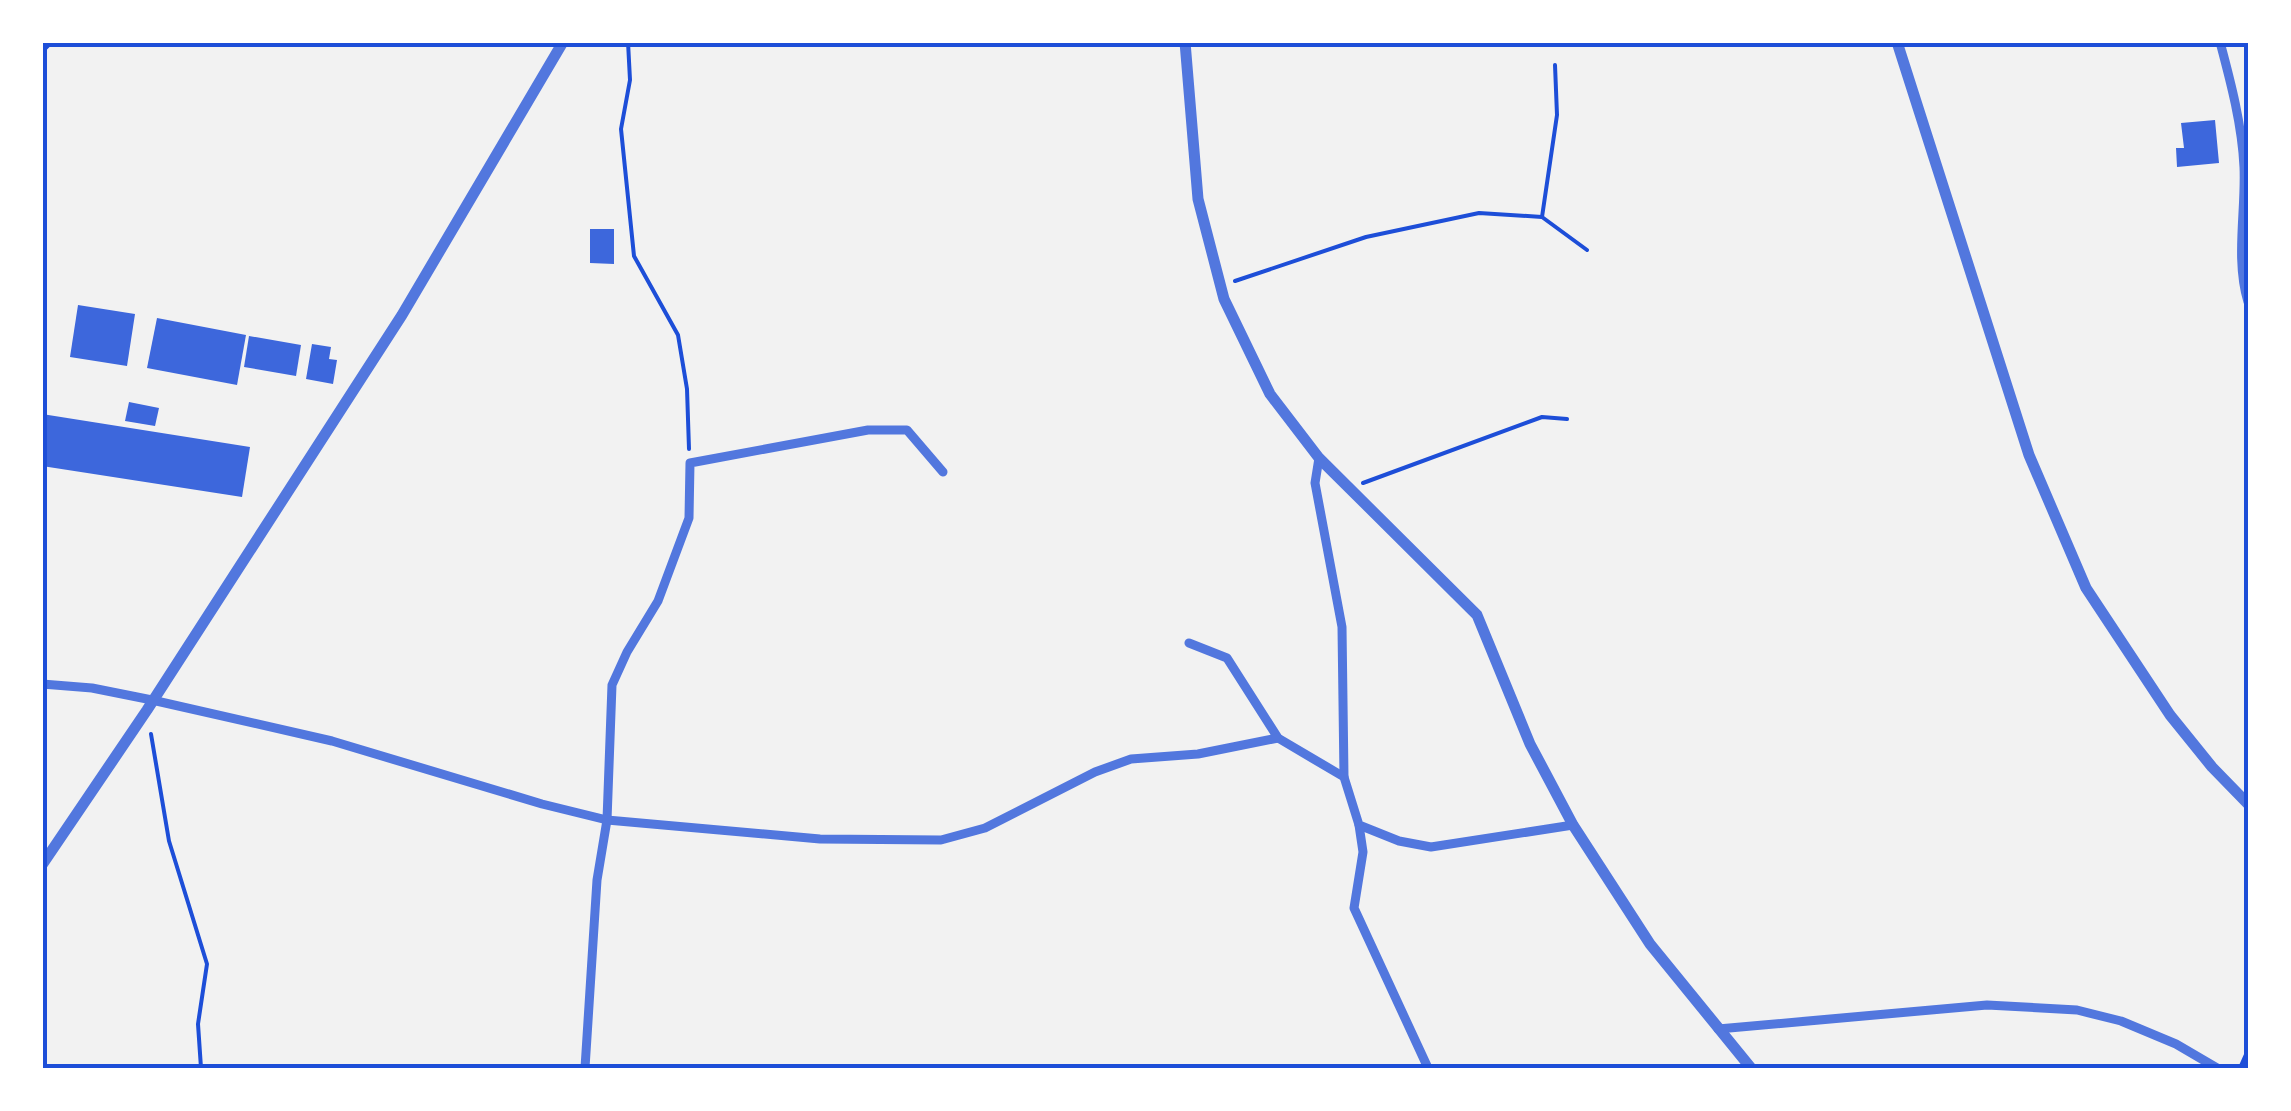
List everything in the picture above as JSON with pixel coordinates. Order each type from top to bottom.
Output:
[{"type":"street","points":[[42,865],[402,315],[562,42]]},
{"type":"street","points":[[1185,42],[1198,199],[1221,286],[1270,394],[1319,458],[1477,615],[1530,744],[1572,825],[1650,944],[1750,1068]]},
{"type":"street","points":[[1897,42],[2029,454],[2086,588],[2170,715],[2248,804]]},
{"type":"street","points":[[2220,42],[2234,93],[2244,166],[2242,236],[2248,302]]},
{"type":"street","points":[[584,1068],[596,880],[607,820],[612,685],[658,602],[689,518],[690,463],[868,430],[908,430],[944,472]]},
{"type":"street","points":[[1319,458],[1315,483],[1342,627],[1344,778],[1360,825],[1362,852],[1354,908],[1428,1068]]},
{"type":"street","points":[[1189,644],[1227,658],[1278,738],[1344,778]]},
{"type":"street","points":[[42,684],[92,688],[149,705],[332,741],[607,820],[820,839],[941,840],[985,828],[1095,772],[1131,759],[1198,754],[1278,738]]},
{"type":"street","points":[[1360,825],[1399,842],[1431,847],[1572,825]]},
{"type":"street","points":[[1718,1028],[1987,1005],[2077,1010],[2121,1021],[2176,1044],[2217,1068]]},
{"type":"path","points":[[628,42],[630,80],[621,129],[634,256],[678,336],[687,388],[690,463]]},
{"type":"path","points":[[1542,217],[1556,115],[1555,65]]},
{"type":"path","points":[[1221,286],[1366,237],[1479,214],[1542,217],[1587,250]]},
{"type":"path","points":[[1349,488],[1542,417],[1568,418]]},
{"type":"path","points":[[149,705],[169,841],[207,964],[198,1024],[201,1068]]},
{"type":"path","points":[[2240,1068],[2248,1050]]},
{"type":"building","points":[[2215,120],[2219,163],[2177,167],[2176,148],[2184,148],[2181,123]]},
{"type":"building","points":[[590,229],[614,229],[614,264],[590,263]]},
{"type":"building","points":[[78,305],[135,314],[127,366],[70,357]]},
{"type":"building","points":[[157,318],[246,335],[237,385],[147,368]]},
{"type":"building","points":[[249,336],[301,345],[296,376],[244,367]]},
{"type":"building","points":[[312,344],[331,347],[329,359],[337,360],[333,384],[306,379]]},
{"type":"building","points":[[129,402],[159,408],[155,426],[125,421]]},
{"type":"building","points":[[42,414],[250,447],[242,497],[42,466]]}]
